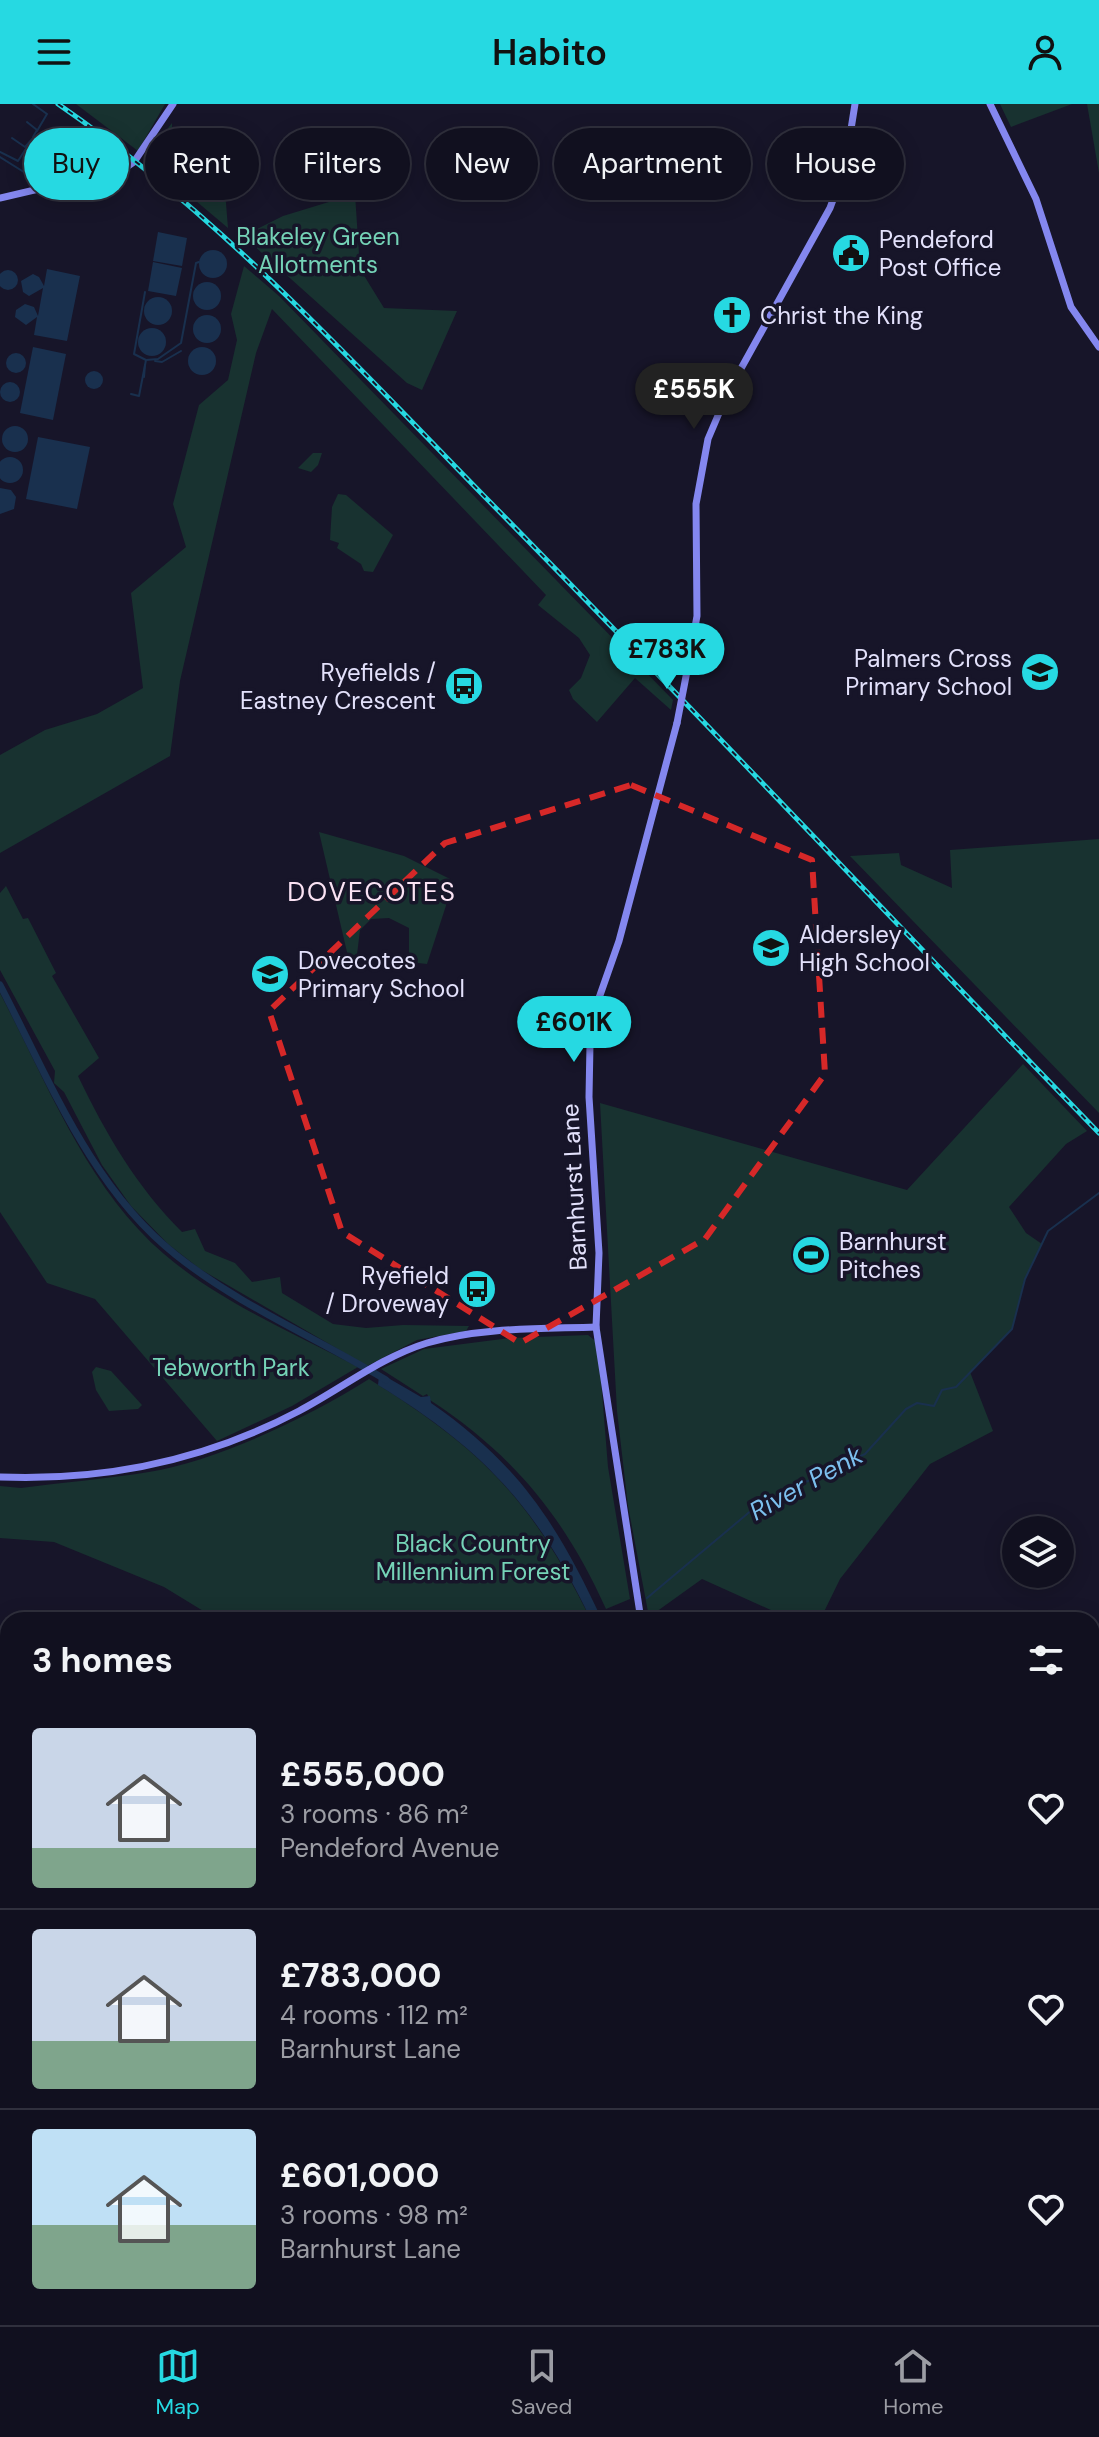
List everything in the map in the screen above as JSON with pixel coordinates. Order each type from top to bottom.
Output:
[{"type":"street","points":[[0,198],[124,169],[139,154],[173,104]]},
{"type":"street","name":"Barnhurst Lane","points":[[640,1612],[596,1327],[599,1253],[589,1097],[592,1033],[677,723],[697,616],[696,504],[708,439],[728,392],[830,208],[845,167],[855,104]]},
{"type":"street","points":[[990,104],[1036,199],[1071,307],[1099,347]]},
{"type":"street","points":[[0,1477],[65,1478],[131,1470],[174,1460],[262,1429],[408,1350],[451,1338],[596,1327]]},
{"type":"highlighted area","points":[[631,785],[812,860],[825,1074],[705,1239],[520,1343],[342,1232],[269,1011],[445,843]]},
{"type":"green space","points":[[76,104],[165,104],[151,128],[145,128],[145,139],[138,151],[129,144],[129,128],[108,128]]},
{"type":"green space","points":[[1000,104],[1072,104],[1011,127]]},
{"type":"green space","points":[[1087,104],[1099,104],[1099,173]]},
{"type":"green space","points":[[195,200],[226,200],[228,228]]},
{"type":"green space","name":"Blakeley Green Allotments","points":[[335,200],[355,200],[360,269],[384,308],[457,311],[422,390],[407,383],[243,236],[283,216]]},
{"type":"green space","points":[[244,266],[279,296],[673,700],[671,710],[635,678],[597,722],[573,699],[569,690],[581,678],[590,655],[579,638],[538,605],[546,595],[272,309],[256,353],[180,681],[170,756],[0,853],[0,755],[45,730],[97,714],[143,688],[131,593],[186,547],[173,504],[199,405],[228,380],[237,340],[231,314]]},
{"type":"green space","points":[[313,453],[322,453],[318,465],[311,472],[298,468]]},
{"type":"green space","points":[[338,494],[346,495],[393,535],[373,572],[364,571],[361,564],[337,548],[339,543],[330,540],[332,507]]},
{"type":"green space","points":[[319,832],[404,856],[454,881],[427,964],[409,962],[409,928],[389,918],[371,919],[360,930],[356,963],[350,965]]},
{"type":"green space","points":[[1099,839],[1099,1113],[850,856],[899,853],[901,865],[952,888],[950,850]]},
{"type":"green space","points":[[6,886],[23,919],[28,918],[56,973],[52,976],[99,1058],[78,1076],[111,1139],[136,1178],[182,1232],[195,1229],[205,1251],[235,1263],[252,1282],[280,1277],[282,1293],[333,1324],[366,1328],[469,1326],[466,1331],[417,1340],[367,1366],[200,1269],[168,1244],[131,1206],[102,1165],[64,1092],[54,1083],[55,1071],[0,970],[0,893]]},
{"type":"green space","name":"Tebworth Park","points":[[0,993],[70,1132],[112,1197],[136,1227],[164,1254],[209,1287],[358,1367],[292,1406],[217,1441],[95,1299],[47,1283],[0,1212]]},
{"type":"green space","points":[[1023,1064],[1087,1131],[1066,1144],[1009,1207],[1026,1233],[1042,1244],[1025,1279],[1012,1329],[970,1372],[993,1431],[930,1464],[840,1579],[824,1612],[775,1612],[702,1579],[656,1612],[648,1612],[628,1506],[617,1411],[600,1103],[907,1190]]},
{"type":"green space","points":[[588,1335],[598,1343],[608,1467],[630,1599],[606,1609],[554,1517],[512,1466],[460,1421],[430,1400],[427,1394],[423,1396],[381,1369],[424,1349],[510,1338]]},
{"type":"green space","points":[[96,1367],[111,1371],[142,1405],[138,1409],[109,1411],[96,1390],[92,1372]]},
{"type":"green space","name":"Black Country Millennium Forest","points":[[369,1379],[443,1430],[474,1455],[524,1509],[547,1541],[587,1612],[205,1612],[164,1587],[54,1542],[0,1538],[0,1486],[21,1488],[176,1466],[263,1435],[320,1408]]},
{"type":"water","points":[[158,232],[187,238],[182,266],[153,261]]},
{"type":"water","points":[[213,250],[223,254],[227,264],[223,274],[213,278],[203,274],[199,264],[203,254]]},
{"type":"water","points":[[153,262],[182,268],[176,296],[148,291]]},
{"type":"water","points":[[47,269],[80,276],[67,341],[34,335],[37,317],[26,325],[15,317],[16,310],[25,304],[34,307],[38,316],[43,288],[29,296],[23,292],[21,281],[33,274],[44,286]]},
{"type":"water","points":[[4,271],[12,271],[17,276],[17,284],[12,289],[4,289],[-1,284],[-1,276]]},
{"type":"water","points":[[207,282],[217,286],[221,296],[217,306],[207,310],[197,306],[193,296],[197,286]]},
{"type":"water","points":[[158,297],[168,301],[172,311],[168,321],[158,325],[148,321],[144,311],[148,301]]},
{"type":"water","points":[[207,315],[217,319],[221,329],[217,339],[207,343],[197,339],[193,329],[197,319]]},
{"type":"water","points":[[152,328],[162,332],[166,342],[162,352],[152,356],[142,352],[138,342],[142,332]]},
{"type":"water","points":[[33,347],[66,354],[53,420],[20,413]]},
{"type":"water","points":[[202,347],[212,351],[216,361],[212,371],[202,375],[192,371],[188,361],[192,351]]},
{"type":"water","points":[[12,353],[20,353],[26,363],[20,373],[12,373],[6,367],[6,359]]},
{"type":"water","points":[[90,371],[98,371],[103,380],[101,387],[90,389],[85,384],[85,376]]},
{"type":"water","points":[[6,382],[14,382],[20,392],[14,402],[6,402],[0,396],[0,388]]},
{"type":"water","points":[[15,426],[24,430],[28,439],[24,448],[15,452],[6,448],[2,439],[6,430]]},
{"type":"water","points":[[38,437],[90,447],[77,509],[26,499]]},
{"type":"water","points":[[5,458],[15,458],[22,465],[22,475],[15,482],[5,482],[-1,476],[-1,464]]},
{"type":"water","points":[[0,488],[11,490],[16,497],[14,509],[0,514]]},
{"type":"water","points":[[383,1375],[421,1397],[430,1396],[431,1403],[489,1449],[512,1473],[552,1526],[598,1612],[587,1612],[550,1545],[504,1484],[448,1433],[378,1385],[379,1376]]},
{"type":"waterway","points":[[33,104],[47,114],[39,128]]},
{"type":"waterway","points":[[27,122],[34,128]]},
{"type":"waterway","points":[[12,138],[24,146]]},
{"type":"waterway","points":[[0,152],[18,161],[24,152]]},
{"type":"waterway","points":[[0,157],[24,172]]},
{"type":"waterway","points":[[146,360],[158,359],[181,343],[196,263],[199,262]]},
{"type":"waterway","points":[[131,394],[139,396],[146,360],[134,354],[145,292]]},
{"type":"waterway","points":[[155,361],[162,362],[181,351]]},
{"type":"waterway","points":[[144,377],[145,365]]},
{"type":"waterway","points":[[0,985],[74,1130],[120,1198],[146,1228],[176,1255],[226,1290],[386,1380]]},
{"type":"waterway","name":"River Penk","points":[[647,1598],[759,1504],[865,1454],[906,1409],[917,1403],[934,1406],[942,1390],[956,1387],[1012,1329],[1025,1279],[1048,1231],[1099,1193]]},
{"type":"railway","points":[[58,104],[173,192],[333,341],[1099,1133]]},
{"type":"place","name":"Pendeford Post Office","points":[[851,253]]},
{"type":"place","name":"Christ the King","points":[[732,315]]},
{"type":"place","name":"Palmers Cross Primary School","points":[[1040,672]]},
{"type":"place","name":"Ryefields / Eastney Crescent","points":[[464,686]]},
{"type":"place","name":"Aldersley High School","points":[[771,948]]},
{"type":"place","name":"Dovecotes Primary School","points":[[270,974]]},
{"type":"place","name":"Barnhurst Pitches","points":[[811,1255]]},
{"type":"place","name":"Ryefield / Droveway","points":[[477,1289]]},
{"type":"district","name":"DOVECOTES","points":[[372,892]]}]
